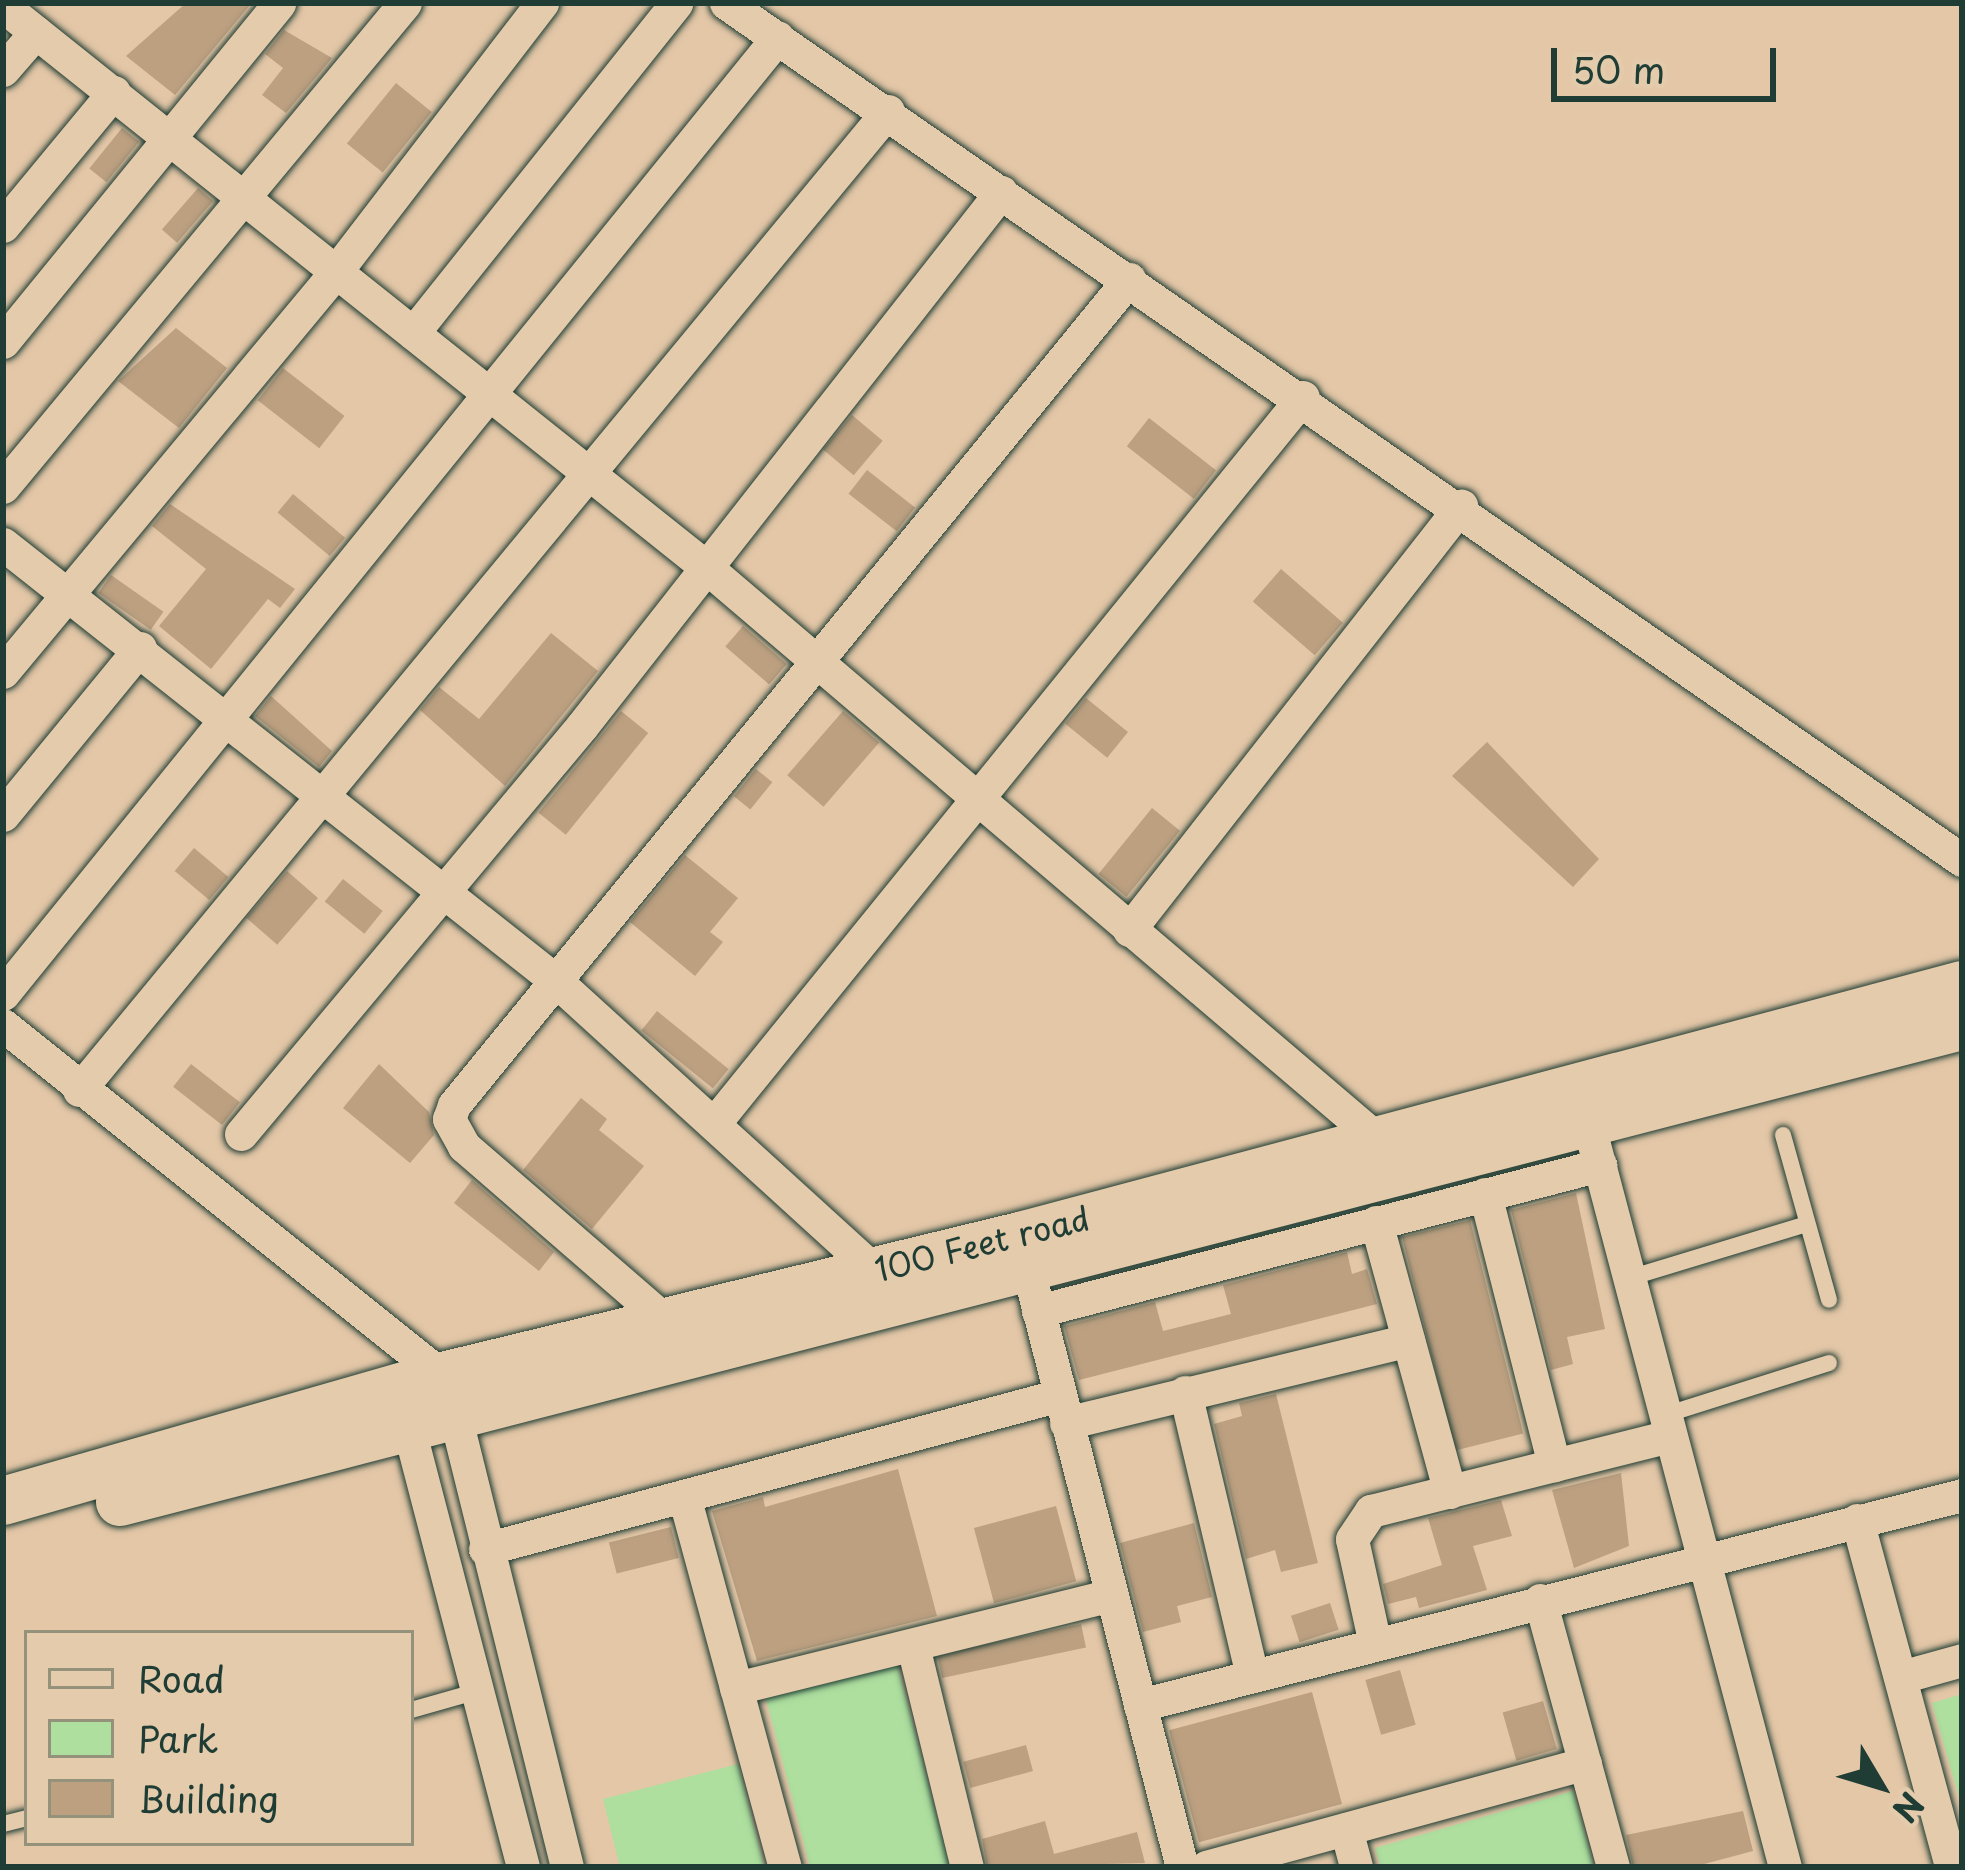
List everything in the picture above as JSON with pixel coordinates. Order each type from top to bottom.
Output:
[{"type":"street","points":[[3,342],[279,3]]},
{"type":"street","points":[[3,487],[405,3]]},
{"type":"street","points":[[3,672],[334,274],[542,3]]},
{"type":"street","points":[[413,333],[676,3]]},
{"type":"street","points":[[726,3],[1460,506],[1962,860]]},
{"type":"street","points":[[3,6],[173,137],[334,274],[706,567],[1376,1138]]},
{"type":"street","points":[[3,70],[36,32]]},
{"type":"street","points":[[3,994],[778,37]]},
{"type":"street","points":[[3,226],[114,92]]},
{"type":"street","points":[[79,1090],[322,792],[592,477],[888,111]]},
{"type":"street","points":[[242,1134],[706,567],[1001,192]]},
{"type":"street","points":[[667,1322],[452,1130],[454,1105],[819,666],[1129,279]]},
{"type":"street","points":[[716,1121],[1303,398]]},
{"type":"street","points":[[1129,930],[1460,506]]},
{"type":"street","points":[[3,544],[555,980],[716,1121],[874,1270]]},
{"type":"street","points":[[3,815],[140,648]]},
{"type":"street","name":"100 Feet road","points":[[452,1395],[667,1322],[874,1270],[1029,1273],[1376,1138],[1962,985]]},
{"type":"street","points":[[3,1025],[452,1395],[484,1549],[567,1867]]},
{"type":"street","name":"100 Feet road","points":[[3,1501],[403,1405],[1029,1273],[1594,1143],[1962,1026]]},
{"type":"street","points":[[1182,1867],[1029,1273],[1376,1222],[1485,1194],[1594,1143],[1785,1867]]},
{"type":"street","points":[[1485,1194],[1554,1465]]},
{"type":"street","points":[[1376,1222],[1450,1492]]},
{"type":"street","points":[[484,1549],[684,1496],[1063,1409],[1184,1392],[1408,1340]]},
{"type":"street","points":[[1184,1392],[1252,1676]]},
{"type":"street","points":[[403,1405],[523,1867]]},
{"type":"street","name":"100 Feet road","points":[[3,1534],[403,1405]]},
{"type":"street","points":[[1375,1644],[1354,1557],[1356,1524],[1371,1511],[1554,1465],[1668,1426]]},
{"type":"street","points":[[1140,1705],[1702,1557],[1962,1495]]},
{"type":"street","points":[[684,1496],[785,1867]]},
{"type":"street","points":[[1857,1520],[1951,1867]]},
{"type":"street","points":[[736,1688],[1112,1595]]},
{"type":"street","points":[[1540,1600],[1613,1867]]},
{"type":"street","points":[[913,1646],[967,1867]]},
{"type":"street","points":[[1901,1677],[1962,1660]]},
{"type":"street","points":[[1205,1867],[1585,1763]]},
{"type":"street","points":[[1346,1829],[1356,1867]]},
{"type":"lane","points":[[1783,1135],[1829,1300]]},
{"type":"lane","points":[[1629,1278],[1808,1224]]},
{"type":"lane","points":[[1668,1426],[1829,1363]]},
{"type":"lane","points":[[414,1709],[478,1691]]},
{"type":"green space","points":[[896,1660],[950,1867],[810,1867],[765,1695]]},
{"type":"green space","points":[[1962,1694],[1962,1808],[1932,1703]]},
{"type":"green space","points":[[738,1764],[764,1867],[620,1867],[603,1799]]},
{"type":"green space","points":[[1573,1791],[1594,1867],[1381,1867],[1375,1848]]},
{"type":"building","points":[[186,3],[250,5],[175,95],[126,56]]},
{"type":"building","points":[[284,30],[332,58],[286,113],[262,95],[283,68],[265,54]]},
{"type":"building","points":[[396,83],[432,112],[383,173],[347,144]]},
{"type":"building","points":[[122,128],[139,142],[106,182],[89,168]]},
{"type":"building","points":[[198,188],[213,201],[177,243],[162,230]]},
{"type":"building","points":[[176,328],[227,368],[179,428],[118,381]]},
{"type":"building","points":[[283,368],[344,416],[319,448],[258,400]]},
{"type":"building","points":[[852,415],[883,441],[854,475],[823,449]]},
{"type":"building","points":[[1149,418],[1216,470],[1194,499],[1127,446]]},
{"type":"building","points":[[867,470],[915,508],[897,531],[849,494]]},
{"type":"building","points":[[293,494],[345,538],[330,556],[278,512]]},
{"type":"building","points":[[170,504],[295,589],[280,608],[268,599],[211,669],[159,626],[206,569],[152,526]]},
{"type":"building","points":[[1281,569],[1343,623],[1315,655],[1253,601]]},
{"type":"building","points":[[111,575],[163,612],[151,630],[98,593]]},
{"type":"building","points":[[743,626],[787,664],[769,684],[725,646]]},
{"type":"building","points":[[551,633],[598,671],[505,786],[420,710],[439,687],[479,719]]},
{"type":"building","points":[[271,696],[332,751],[319,767],[255,716]]},
{"type":"building","points":[[1086,698],[1128,732],[1107,758],[1065,724]]},
{"type":"building","points":[[621,711],[648,733],[566,835],[539,813]]},
{"type":"building","points":[[843,711],[879,742],[823,807],[787,775]]},
{"type":"building","points":[[1487,742],[1599,859],[1573,887],[1452,776]]},
{"type":"building","points":[[756,769],[772,782],[750,809],[734,796]]},
{"type":"building","points":[[1152,808],[1180,831],[1126,897],[1099,874]]},
{"type":"building","points":[[194,848],[228,877],[209,900],[175,871]]},
{"type":"building","points":[[685,855],[738,898],[710,932],[723,942],[695,976],[630,922]]},
{"type":"building","points":[[287,871],[318,898],[277,945],[246,918]]},
{"type":"building","points":[[343,879],[383,911],[364,934],[325,902]]},
{"type":"building","points":[[657,1011],[728,1069],[713,1088],[641,1030]]},
{"type":"building","points":[[191,1064],[240,1102],[222,1125],[173,1087]]},
{"type":"building","points":[[379,1064],[429,1112],[434,1135],[410,1163],[343,1108]]},
{"type":"building","points":[[581,1098],[607,1119],[599,1130],[644,1166],[592,1229],[523,1170]]},
{"type":"building","points":[[472,1180],[554,1252],[539,1271],[454,1203]]},
{"type":"building","points":[[1576,1193],[1605,1329],[1567,1337],[1573,1364],[1551,1370],[1511,1210]]},
{"type":"building","points":[[1470,1220],[1523,1433],[1455,1450],[1402,1237]]},
{"type":"building","points":[[1347,1252],[1352,1274],[1367,1269],[1377,1304],[1079,1380],[1064,1326],[1155,1302],[1163,1331],[1231,1314],[1223,1285]]},
{"type":"building","points":[[1276,1394],[1318,1563],[1281,1572],[1275,1550],[1246,1559],[1214,1424],[1242,1416],[1239,1403]]},
{"type":"building","points":[[898,1469],[937,1616],[757,1661],[712,1511],[763,1497],[765,1507]]},
{"type":"building","points":[[1621,1473],[1629,1546],[1574,1568],[1552,1490]]},
{"type":"building","points":[[1501,1500],[1512,1536],[1473,1546],[1487,1590],[1419,1608],[1416,1597],[1388,1604],[1383,1584],[1442,1565],[1428,1518]]},
{"type":"building","points":[[1056,1506],[1076,1581],[994,1603],[974,1528]]},
{"type":"building","points":[[1194,1523],[1212,1597],[1177,1606],[1181,1622],[1143,1632],[1120,1543]]},
{"type":"building","points":[[671,1527],[679,1558],[617,1574],[609,1542]]},
{"type":"building","points":[[1330,1603],[1339,1630],[1300,1642],[1291,1616]]},
{"type":"building","points":[[1081,1624],[1086,1647],[942,1678],[937,1655]]},
{"type":"building","points":[[1400,1670],[1416,1725],[1381,1735],[1365,1680]]},
{"type":"building","points":[[1312,1692],[1342,1804],[1199,1842],[1169,1730]]},
{"type":"building","points":[[1543,1701],[1557,1749],[1516,1761],[1503,1713]]},
{"type":"building","points":[[1026,1745],[1033,1771],[970,1788],[963,1762]]},
{"type":"building","points":[[1743,1811],[1753,1851],[1693,1867],[1633,1867],[1626,1835]]},
{"type":"building","points":[[1045,1821],[1054,1854],[1137,1832],[1145,1863],[987,1867],[982,1839]]}]
